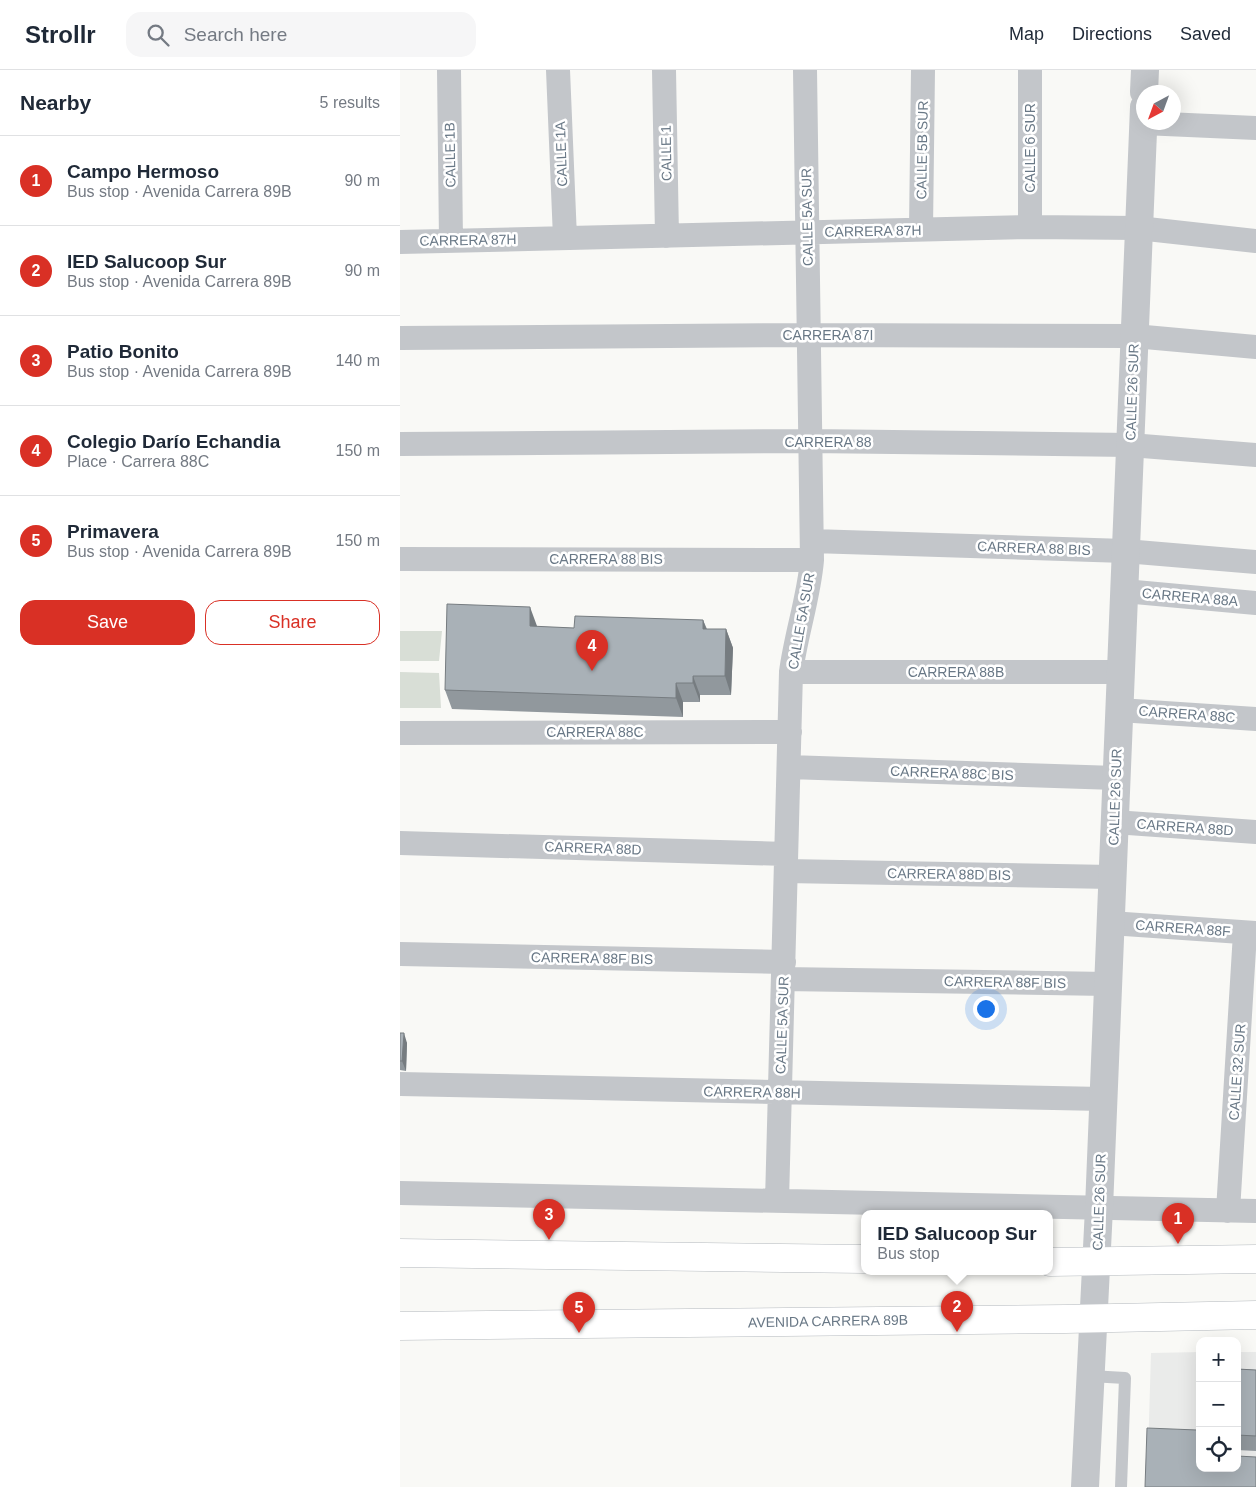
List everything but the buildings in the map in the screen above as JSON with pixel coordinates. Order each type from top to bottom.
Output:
[{"type":"main road","points":[[400,1253],[861,1259]]},
{"type":"main road","points":[[1053,1262],[1256,1259]]},
{"type":"main road","name":"AVENIDA CARRERA 89B","points":[[400,1326],[1256,1315]]},
{"type":"street","name":"CALLE 1B","points":[[449,70],[451,241]]},
{"type":"street","name":"CALLE 1A","points":[[558,70],[564,238]]},
{"type":"street","name":"CALLE 1","points":[[664,70],[667,236]]},
{"type":"street","name":"CALLE 5A SUR","points":[[777,1201],[791,672],[796,637],[810,578],[812,550],[805,70]]},
{"type":"street","name":"CALLE 5B SUR","points":[[921,230],[923,70]]},
{"type":"street","name":"CALLE 6 SUR","points":[[1030,70],[1030,227]]},
{"type":"street","points":[[1144,85],[1145,70]]},
{"type":"street","points":[[1181,119],[1256,128]]},
{"type":"street","name":"CALLE 26 SUR","points":[[1085,1487],[1099,1208],[1142,130]]},
{"type":"street","name":"CARRERA 87H","points":[[400,242],[1030,227],[1138,228],[1256,241]]},
{"type":"street","name":"CARRERA 87I","points":[[400,338],[809,335],[1134,336],[1256,347]]},
{"type":"street","name":"CARRERA 88","points":[[400,444],[810,441],[1130,445],[1256,455]]},
{"type":"street","name":"CARRERA 88 BIS","points":[[400,559],[812,550],[1125,551],[1256,562]]},
{"type":"street","name":"CARRERA 88A","points":[[1124,591],[1256,603]]},
{"type":"street","name":"CARRERA 88B","points":[[791,672],[1120,672]]},
{"type":"street","name":"CARRERA 88C","points":[[1119,710],[1256,719]]},
{"type":"street","name":"CARRERA 88C","points":[[400,732],[790,732]]},
{"type":"street","name":"CARRERA 88C BIS","points":[[788,767],[1116,778]]},
{"type":"street","name":"CARRERA 88D","points":[[1114,822],[1256,832]]},
{"type":"street","name":"CARRERA 88D","points":[[400,843],[786,862]]},
{"type":"street","name":"CARRERA 88D BIS","points":[[786,862],[1112,877]]},
{"type":"street","name":"CARRERA 88F","points":[[1110,922],[1251,933]]},
{"type":"street","name":"CALLE 32 SUR","points":[[1228,1211],[1251,933]]},
{"type":"street","name":"CARRERA 88F BIS","points":[[400,954],[1108,984]]},
{"type":"street","name":"CARRERA 88H","points":[[400,1084],[1103,1099]]},
{"type":"street","points":[[400,1193],[1256,1212]]},
{"type":"lane","points":[[1090,1376],[1125,1378],[1121,1487]]},
{"type":"shaded area","points":[[400,631],[442,631],[439,661],[400,661]]},
{"type":"shaded area","points":[[400,672],[439,673],[441,708],[400,708]]},
{"type":"shaded area","points":[[1196,1352],[1196,1472],[1241,1472],[1241,1352],[1256,1352],[1256,1487],[1147,1487],[1151,1353]]},
{"type":"place","name":"Colegio Darío Echandia","points":[[592,671]]},
{"type":"place","name":"Patio Bonito","points":[[549,1240]]},
{"type":"place","name":"Campo Hermoso","points":[[1178,1244]]},
{"type":"place","name":"IED Salucoop Sur","points":[[957,1332]]},
{"type":"place","name":"Primavera","points":[[579,1333]]}]
